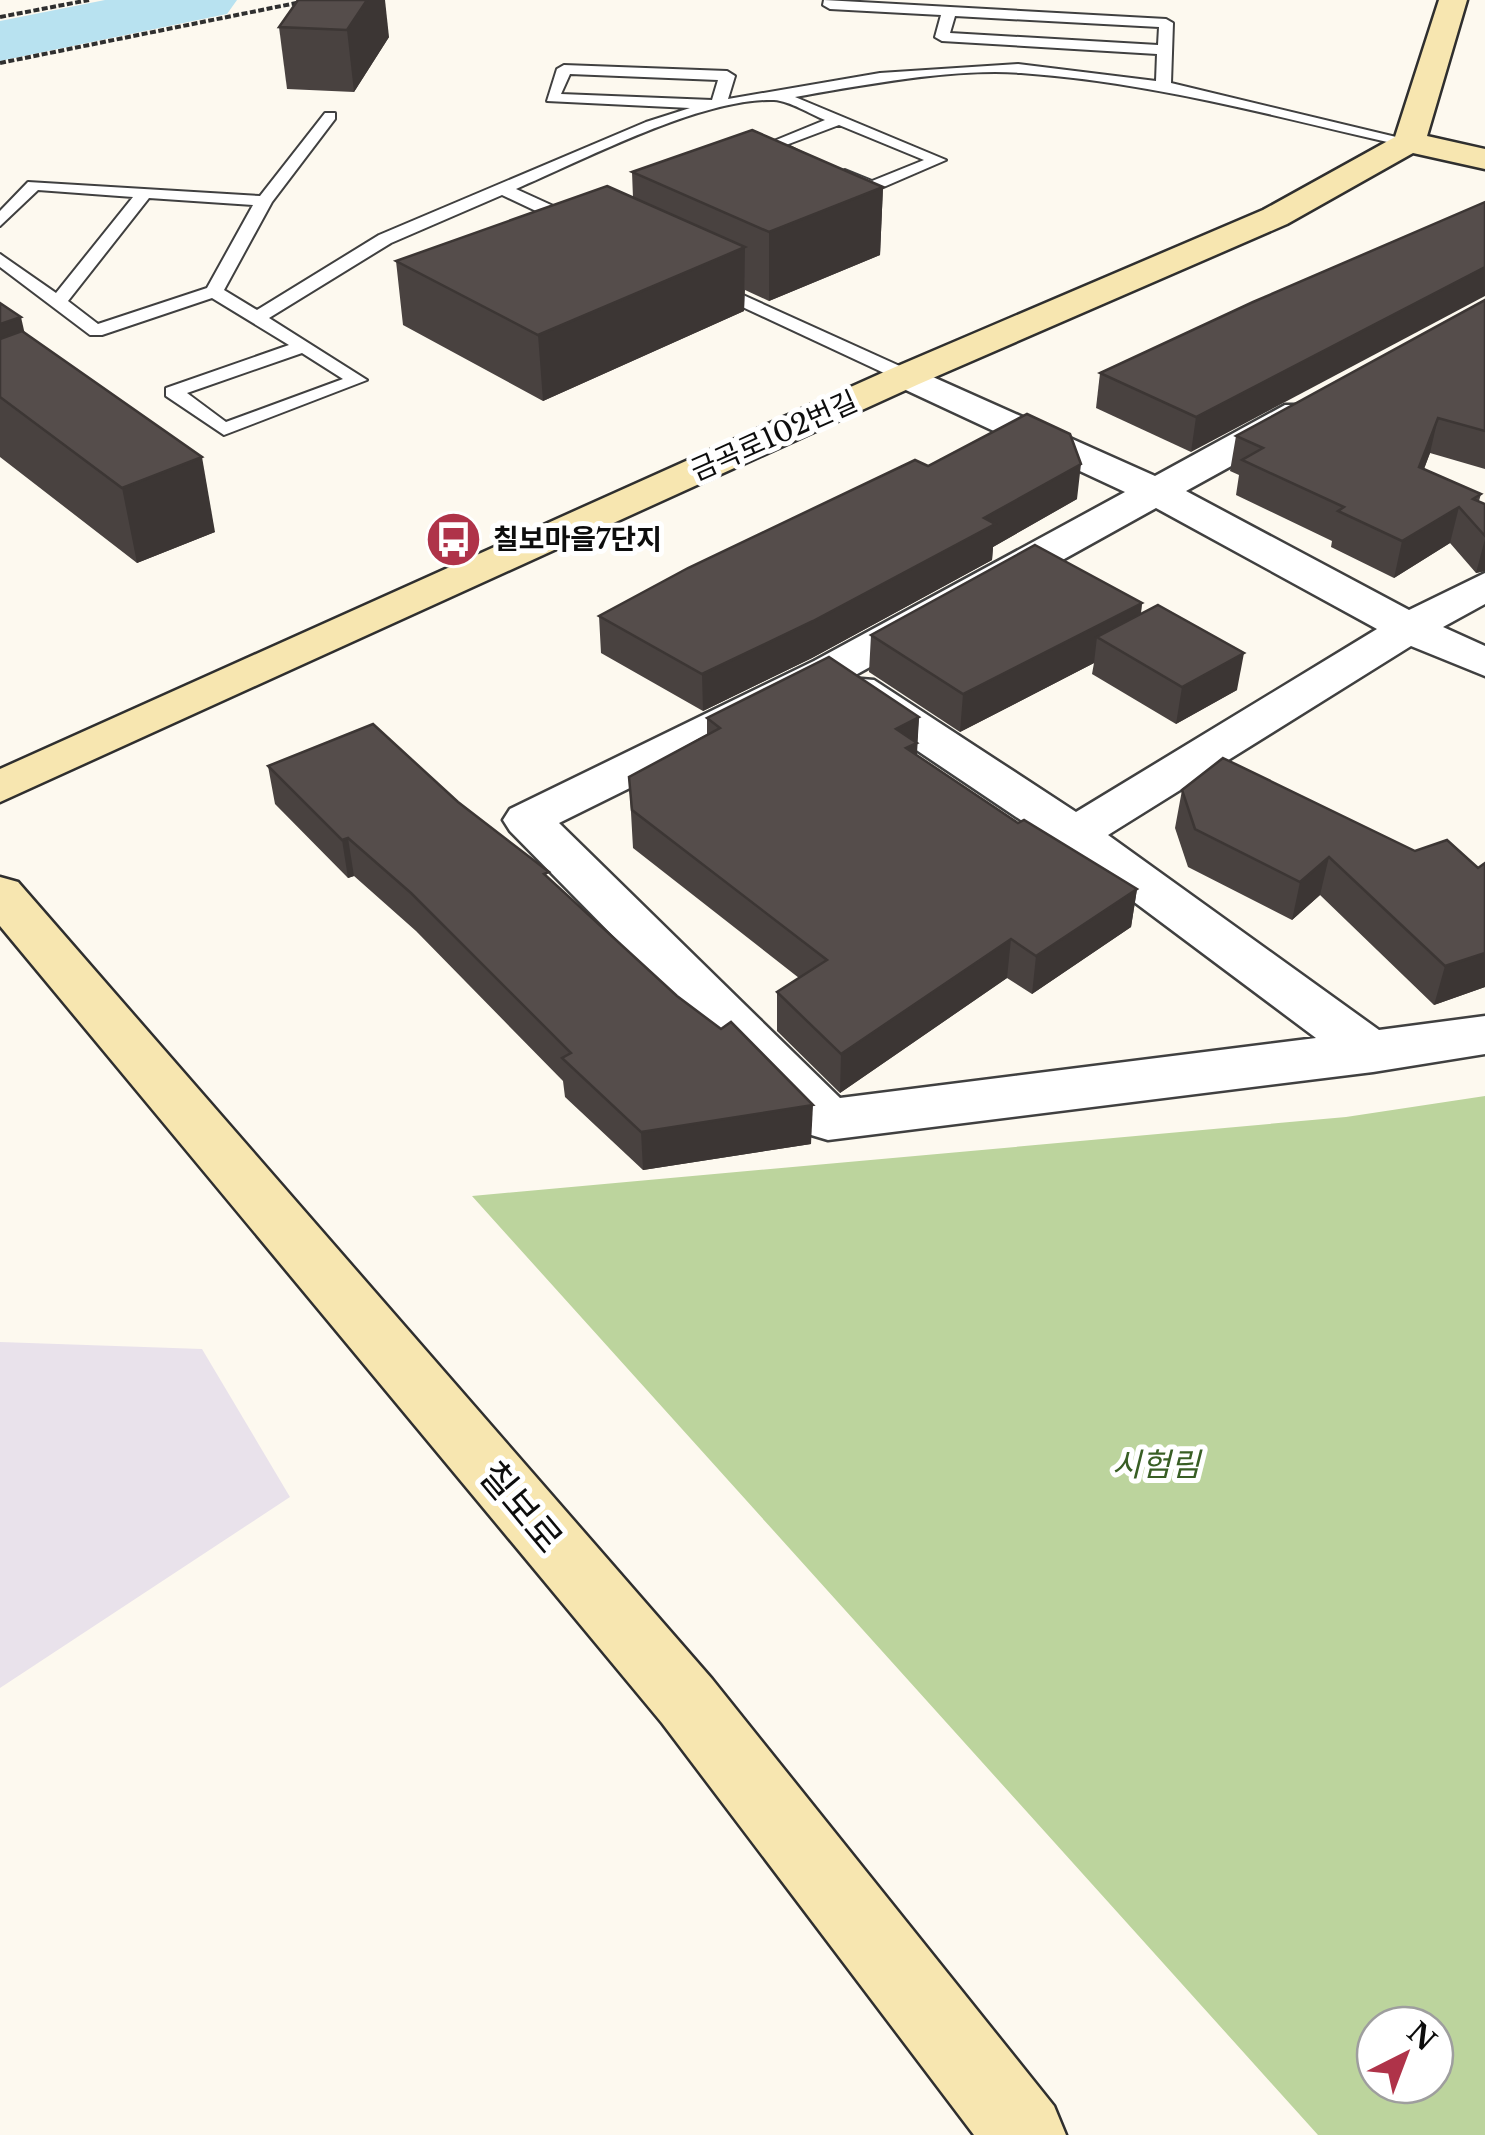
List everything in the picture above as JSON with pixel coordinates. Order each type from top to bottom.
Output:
[{"type":"street","points":[[1453,0],[1409,142],[1485,160]]},
{"type":"street","name":"금곡로102번길","points":[[0,787],[906,376],[1275,216],[1409,142]]},
{"type":"street","points":[[906,376],[1156,492],[1409,628],[1485,663]]},
{"type":"street","points":[[1330,396],[830,672],[528,820],[828,1120],[1485,1036]]},
{"type":"street","points":[[1075,834],[1409,628],[1485,586]]},
{"type":"street","points":[[830,672],[1075,834],[1373,1053]]},
{"type":"street","name":"칠보로","points":[[0,893],[686,1701],[1026,2135]]},
{"type":"lane","points":[[831,0],[830,5],[895,4],[949,11],[1166,23],[1163,86]]},
{"type":"lane","points":[[949,11],[942,37],[1165,50]]},
{"type":"lane","points":[[260,316],[385,239],[652,125],[718,105],[880,78],[1018,68],[1163,86],[1409,142]]},
{"type":"lane","points":[[564,69],[728,76],[718,105],[570,99],[552,98],[564,69]]},
{"type":"lane","points":[[778,95],[938,160],[872,187],[772,144],[838,120]]},
{"type":"lane","points":[[0,259],[96,331],[214,292],[264,201],[330,116]]},
{"type":"lane","points":[[0,222],[34,185],[264,201]]},
{"type":"lane","points":[[502,189],[590,230]]},
{"type":"lane","points":[[58,302],[144,192]]},
{"type":"lane","points":[[696,278],[906,376]]},
{"type":"lane","points":[[214,292],[260,316],[358,380],[224,429],[173,392],[305,346]]},
{"type":"path","points":[[0,17],[89,0]]},
{"type":"path","points":[[0,62],[310,0]]},
{"type":"shaded area","points":[[0,1342],[202,1349],[290,1497],[0,1688]]},
{"type":"green space","name":"시험림","points":[[1485,1096],[1485,2135],[1318,2135],[472,1196],[1346,1117]]},
{"type":"building","points":[[298,0],[367,0],[347,30],[279,27]]},
{"type":"building","points":[[752,130],[883,187],[769,232],[632,172]]},
{"type":"building","points":[[607,186],[745,247],[538,335],[396,261]]},
{"type":"building","points":[[1485,202],[1485,267],[1196,417],[1100,373],[1253,302]]},
{"type":"building","points":[[1485,300],[1485,431],[1438,418],[1419,467],[1481,494],[1473,499],[1485,504],[1485,536],[1459,507],[1402,541],[1338,511],[1344,507],[1242,460],[1263,448],[1236,436]]},
{"type":"building","points":[[0,303],[21,317],[0,324]]},
{"type":"building","points":[[22,331],[202,457],[122,488],[0,397],[0,339]]},
{"type":"building","points":[[1027,414],[1070,434],[1081,464],[984,518],[995,524],[813,621],[702,674],[599,616],[688,568],[915,460],[928,466]]},
{"type":"building","points":[[1035,545],[1142,603],[963,694],[871,635]]},
{"type":"building","points":[[1158,605],[1244,653],[1182,687],[1097,637]]},
{"type":"building","points":[[829,657],[919,717],[896,729],[917,743],[906,748],[1018,823],[1024,820],[1137,889],[1036,956],[1011,939],[841,1054],[777,992],[827,960],[632,810],[629,777],[720,728],[707,718]]},
{"type":"building","points":[[373,724],[458,802],[549,872],[544,874],[677,996],[721,1029],[731,1022],[813,1105],[641,1132],[562,1058],[571,1053],[411,893],[348,838],[342,840],[268,766]]},
{"type":"building","points":[[1223,758],[1415,851],[1447,840],[1478,868],[1485,863],[1485,953],[1445,966],[1329,857],[1300,882],[1195,829],[1182,790]]},
{"type":"waterway","points":[[0,41],[204,0]]},
{"type":"place","name":"칠보마을7단지","points":[[454,539]]}]
